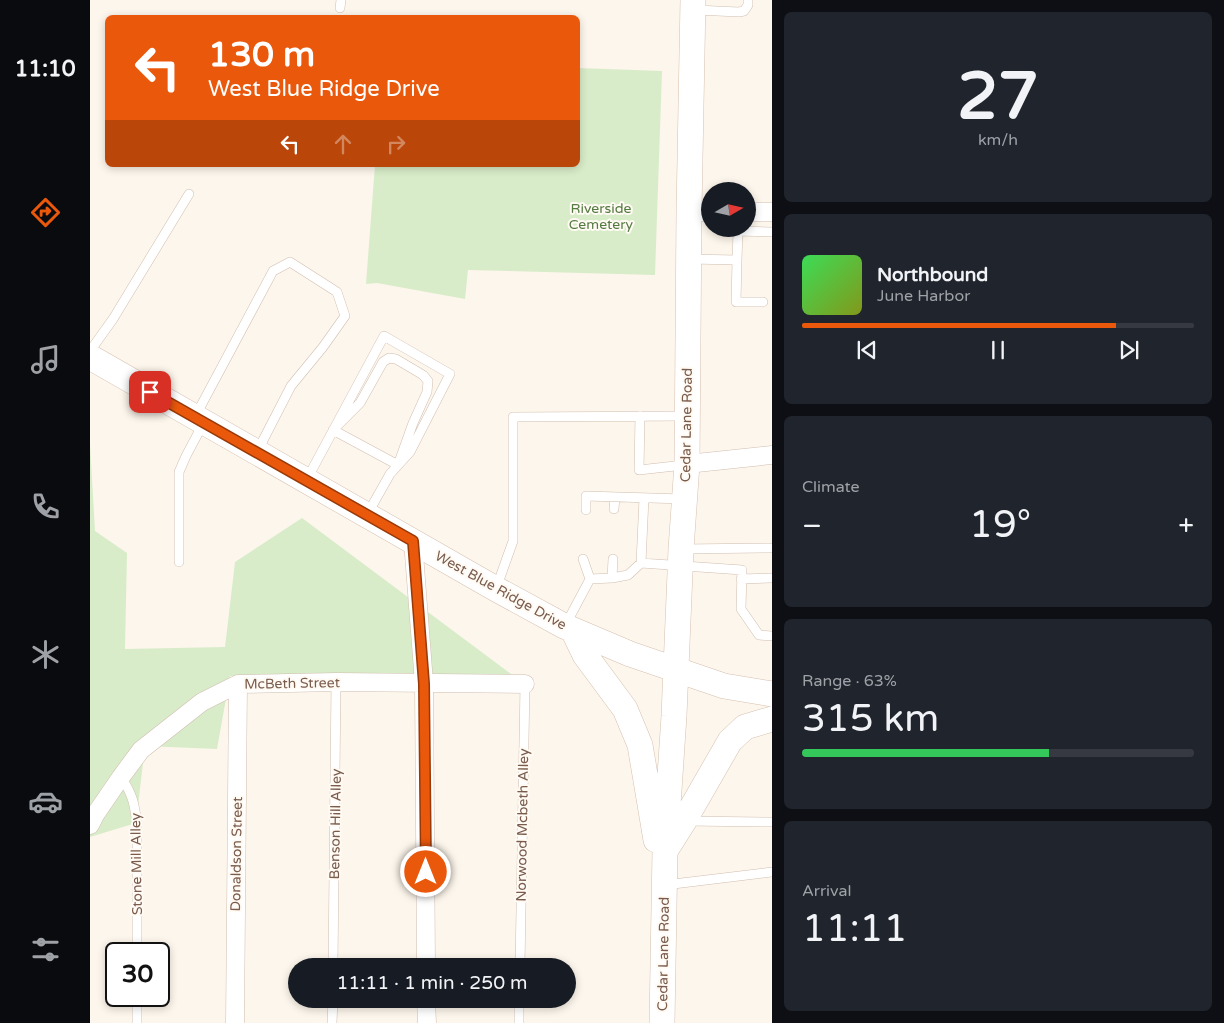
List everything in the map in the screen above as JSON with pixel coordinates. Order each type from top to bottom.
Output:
[{"type":"main road","name":"Cedar Lane Road","points":[[662,1023],[665,850],[677,669],[680,558],[687,464],[689,259],[700,212],[693,5]]},
{"type":"main road","name":"West Blue Ridge Drive","points":[[90,357],[496,589],[569,628],[630,654],[724,686],[772,694]]},
{"type":"main road","name":"Cedar Lane Road","points":[[569,628],[585,655],[625,710],[640,745],[665,885]]},
{"type":"main road","points":[[665,850],[730,741],[745,728],[772,719]]},
{"type":"street","points":[[756,212],[772,212]]},
{"type":"street","points":[[687,464],[772,455]]},
{"type":"street","points":[[413,541],[424,684],[426,958]]},
{"type":"street","name":"McBeth Street","points":[[90,825],[141,750],[202,702],[238,684],[336,682],[525,684]]},
{"type":"street","name":"Donaldson Street","points":[[234,1023],[238,684]]},
{"type":"street","points":[[426,1008],[426,1023]]},
{"type":"lane","points":[[693,5],[740,12],[744,11],[748,5],[748,0]]},
{"type":"lane","points":[[90,351],[113,319],[189,194]]},
{"type":"lane","points":[[763,302],[736,302],[738,231],[772,232]]},
{"type":"lane","points":[[689,259],[737,260]]},
{"type":"lane","points":[[179,562],[179,472],[199,420],[273,271],[290,262],[338,292],[345,316],[323,347],[291,386],[257,453]]},
{"type":"lane","points":[[306,480],[384,336],[450,374],[410,452],[390,474],[366,515]]},
{"type":"lane","points":[[334,430],[360,404],[383,362],[389,358],[396,359],[423,375],[428,381],[427,392],[413,423],[398,465]]},
{"type":"lane","points":[[640,416],[639,470],[687,464]]},
{"type":"lane","points":[[496,589],[513,541],[513,417],[687,416]]},
{"type":"lane","points":[[334,430],[398,465]]},
{"type":"lane","points":[[586,510],[586,496],[684,499]]},
{"type":"lane","points":[[614,509],[615,497]]},
{"type":"lane","points":[[641,563],[644,498]]},
{"type":"lane","points":[[590,579],[612,578],[628,574],[641,563],[772,548]]},
{"type":"lane","points":[[680,558],[742,570],[741,609],[760,635],[772,636]]},
{"type":"lane","points":[[569,628],[590,579],[584,559]]},
{"type":"lane","points":[[612,578],[613,559]]},
{"type":"lane","points":[[741,579],[772,578]]},
{"type":"lane","name":"Benson Hill Alley","points":[[333,958],[336,682]]},
{"type":"lane","name":"Norwood Mcbeth Alley","points":[[520,958],[525,684]]},
{"type":"lane","name":"Stone Mill Alley","points":[[121,777],[130,790],[135,807],[137,826],[137,942]]},
{"type":"lane","points":[[684,821],[772,822]]},
{"type":"lane","points":[[665,885],[772,872]]},
{"type":"lane","points":[[137,1007],[137,1023]]},
{"type":"lane","points":[[332,1023],[333,1008]]},
{"type":"lane","points":[[519,1008],[519,1023]]},
{"type":"green space","name":"Riverside Cemetery","points":[[580,68],[662,71],[655,275],[468,270],[465,299],[377,283],[366,284],[375,167],[580,167]]},
{"type":"green space","points":[[90,444],[95,531],[127,553],[125,649],[225,647],[235,562],[302,518],[519,680],[230,676],[217,749],[145,746],[136,823],[90,837]]},
{"type":"route","points":[[150,392],[413,541],[424,684],[426,872]]}]
